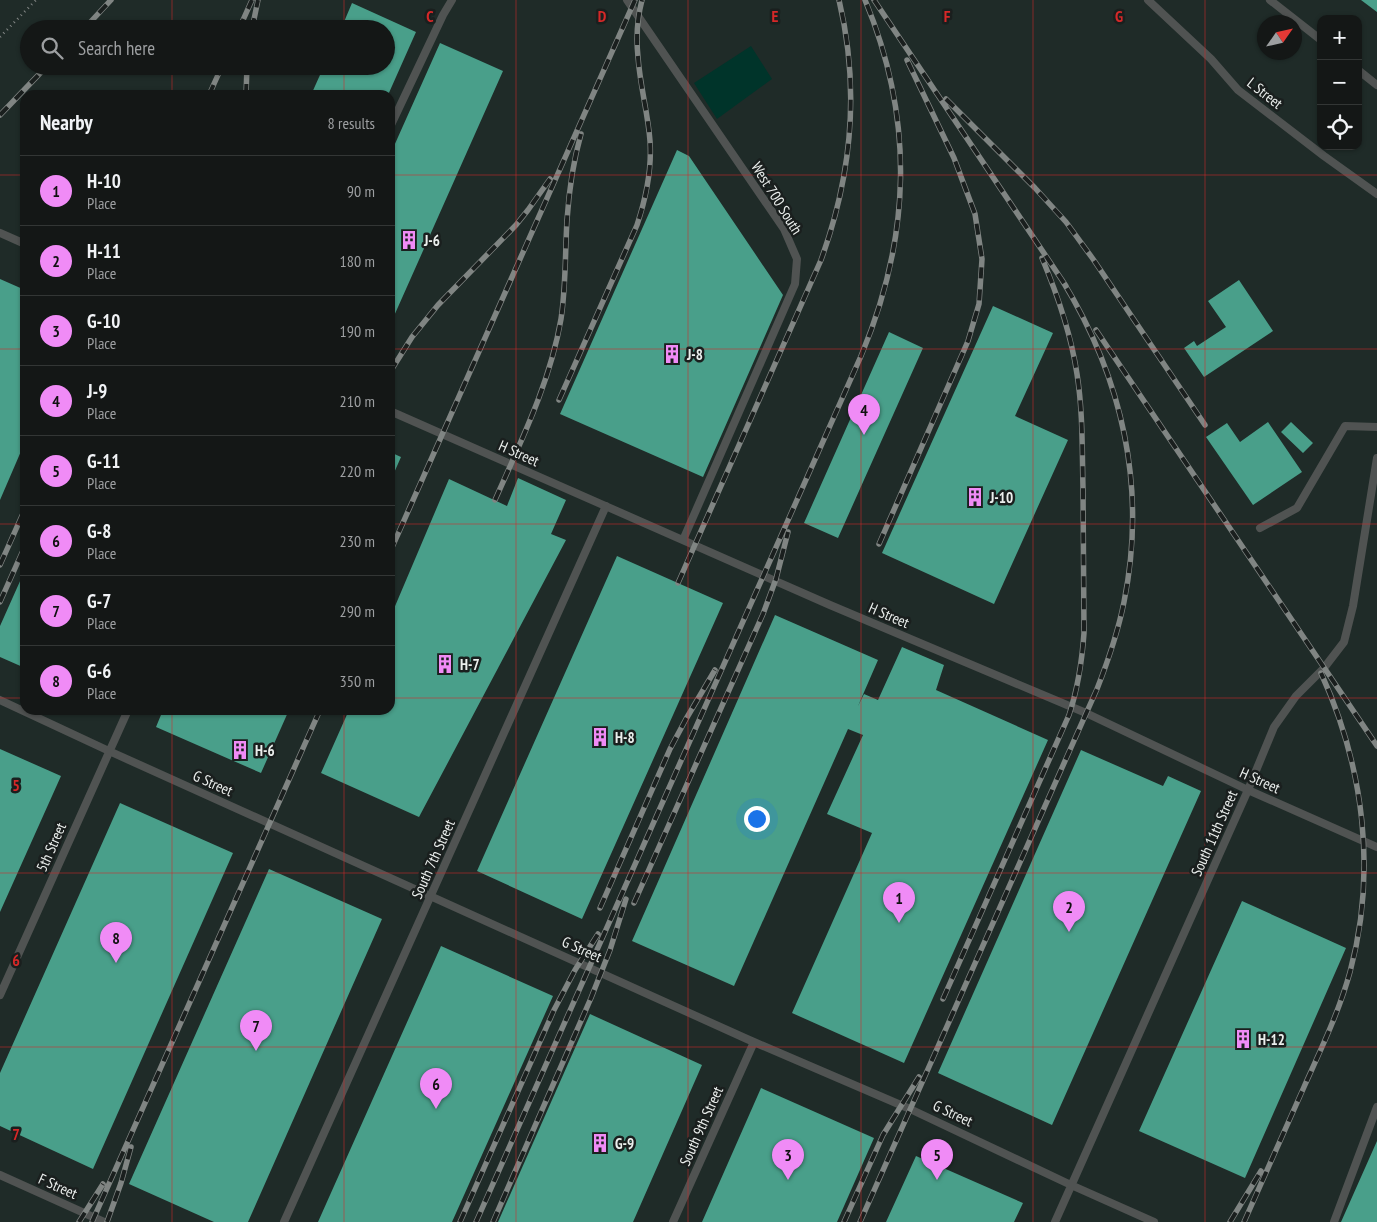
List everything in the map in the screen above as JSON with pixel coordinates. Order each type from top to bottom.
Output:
[{"type":"lane","points":[[395,116],[442,14],[452,0]]},
{"type":"lane","name":"West 700 South","points":[[627,0],[784,229],[797,259],[795,284],[683,540]]},
{"type":"lane","name":"L Street","points":[[1148,0],[1211,59],[1238,90],[1377,194]]},
{"type":"lane","points":[[1270,0],[1317,37]]},
{"type":"lane","points":[[1362,73],[1377,85]]},
{"type":"lane","points":[[0,233],[20,242]]},
{"type":"lane","name":"H Street","points":[[395,413],[839,609],[1086,714],[1248,790],[1377,847]]},
{"type":"lane","points":[[1260,528],[1297,508],[1345,426],[1377,427]]},
{"type":"lane","name":"South 11th Street","points":[[1055,1222],[1248,790],[1274,727],[1296,696],[1324,668],[1344,642],[1353,606],[1377,458]]},
{"type":"lane","name":"South 7th Street","points":[[284,1222],[606,506]]},
{"type":"lane","name":"G Street","points":[[0,700],[20,709]]},
{"type":"lane","name":"G Street","points":[[32,715],[754,1042],[910,1109],[1154,1222]]},
{"type":"lane","name":"5th Street","points":[[0,995],[126,715]]},
{"type":"lane","name":"South 9th Street","points":[[673,1222],[754,1042]]},
{"type":"lane","points":[[1334,1222],[1377,1106]]},
{"type":"lane","name":"F Street","points":[[0,1176],[104,1222]]},
{"type":"path","points":[[0,37],[36,0]]},
{"type":"shaded area","points":[[0,0],[1377,0],[1377,1222],[0,1222]]},
{"type":"green space","points":[[751,46],[772,79],[717,119],[694,83]]},
{"type":"building","points":[[1361,0],[1377,0],[1377,12]]},
{"type":"building","points":[[352,3],[390,20],[345,20]]},
{"type":"building","points":[[395,22],[416,32],[390,90],[313,90],[320,75],[395,75]]},
{"type":"building","name":"J-6","points":[[440,43],[503,71],[395,314],[395,144]]},
{"type":"building","name":"J-8","points":[[677,150],[689,156],[783,295],[703,477],[560,414]]},
{"type":"building","points":[[0,279],[20,288],[20,454],[0,500]]},
{"type":"building","points":[[1239,280],[1273,331],[1204,377],[1184,348],[1194,341],[1197,346],[1226,327],[1208,301]]},
{"type":"building","name":"J-10","points":[[993,306],[1053,333],[1015,416],[1068,440],[994,604],[882,553]]},
{"type":"building","points":[[889,332],[923,348],[838,538],[804,523]]},
{"type":"building","points":[[1268,422],[1302,472],[1253,505],[1206,437],[1227,423],[1240,442]]},
{"type":"building","points":[[1291,422],[1313,443],[1303,453],[1281,432]]},
{"type":"building","points":[[395,454],[401,457],[395,471]]},
{"type":"building","name":"H-7","points":[[518,478],[566,500],[551,534],[566,540],[419,817],[321,773],[347,715],[395,715],[395,606],[449,479],[507,506]]},
{"type":"building","name":"H-8","points":[[617,556],[723,603],[582,919],[477,871]]},
{"type":"building","points":[[20,581],[20,666],[0,657],[0,626]]},
{"type":"building","points":[[775,615],[878,660],[858,706],[864,694],[878,700],[902,647],[944,665],[936,690],[1048,740],[904,1063],[792,1013],[872,833],[827,814],[863,735],[848,729],[734,986],[632,941]]},
{"type":"building","name":"H-6","points":[[161,715],[287,715],[261,773],[156,727]]},
{"type":"building","points":[[0,749],[61,776],[0,912]]},
{"type":"building","points":[[1081,750],[1163,786],[1168,776],[1201,791],[1052,1125],[938,1073]]},
{"type":"building","points":[[120,803],[233,853],[93,1169],[0,1126],[0,1073]]},
{"type":"building","points":[[269,869],[382,919],[248,1222],[214,1222],[129,1184]]},
{"type":"building","name":"H-12","points":[[1242,901],[1346,948],[1245,1178],[1139,1131]]},
{"type":"building","points":[[441,946],[553,996],[452,1222],[318,1222]]},
{"type":"building","name":"G-9","points":[[590,1014],[702,1065],[633,1222],[498,1222]]},
{"type":"building","points":[[761,1088],[874,1138],[837,1222],[702,1222]]},
{"type":"building","points":[[1377,1141],[1377,1222],[1341,1222]]},
{"type":"building","points":[[916,1156],[1023,1203],[1014,1222],[886,1222]]},
{"type":"railway","points":[[92,20],[111,0]]},
{"type":"railway","points":[[243,20],[252,0]]},
{"type":"railway","points":[[254,20],[258,0]]},
{"type":"railway","points":[[395,541],[635,0]]},
{"type":"railway","points":[[559,400],[637,225],[646,194],[650,163],[650,141],[637,43],[638,21],[642,0]]},
{"type":"railway","points":[[678,583],[821,260],[832,228],[846,164],[851,99],[846,33],[839,0]]},
{"type":"railway","points":[[476,1222],[861,356],[878,311],[890,267],[897,223],[900,178],[899,134],[892,90],[881,45],[865,0]]},
{"type":"railway","points":[[874,0],[1066,286]]},
{"type":"railway","points":[[879,544],[968,341],[979,304],[982,259],[975,214],[954,158],[907,60]]},
{"type":"railway","points":[[24,90],[38,75]]},
{"type":"railway","points":[[211,90],[218,75]]},
{"type":"railway","points":[[246,90],[247,75]]},
{"type":"railway","points":[[0,115],[20,94]]},
{"type":"railway","points":[[946,99],[1035,188],[1066,222],[1205,425]]},
{"type":"railway","points":[[495,500],[534,411],[556,343],[564,294],[570,187],[581,134]]},
{"type":"railway","points":[[395,364],[412,337],[438,305],[516,225],[550,179]]},
{"type":"railway","points":[[943,999],[1069,715],[1081,664],[1084,633],[1083,488],[1079,388],[1068,330],[1042,258]]},
{"type":"railway","points":[[860,1222],[1097,689],[1119,624],[1124,602],[1133,518],[1131,476],[1124,435],[1114,395],[1101,356],[1062,280]]},
{"type":"railway","points":[[1096,330],[1377,746]]},
{"type":"railway","points":[[0,565],[20,520]]},
{"type":"railway","points":[[634,903],[763,614],[776,579],[788,532]]},
{"type":"railway","points":[[0,602],[20,557]]},
{"type":"railway","points":[[600,908],[670,749],[715,670]]},
{"type":"railway","points":[[1244,1222],[1335,1016],[1346,987],[1358,934],[1363,896],[1362,820],[1347,745],[1336,709],[1321,673]]},
{"type":"railway","points":[[92,1222],[318,715]]},
{"type":"railway","points":[[493,1222],[591,998],[610,950],[626,899]]},
{"type":"railway","points":[[460,1222],[554,1010],[575,970],[598,934]]},
{"type":"railway","points":[[844,1222],[883,1135],[919,1077]]},
{"type":"railway","points":[[107,1222],[131,1147]]},
{"type":"railway","points":[[1230,1222],[1261,1171]]},
{"type":"railway","points":[[79,1222],[103,1184]]},
{"type":"place","name":"J-6","points":[[409,240]]},
{"type":"place","name":"J-8","points":[[672,354]]},
{"type":"place","name":"J-9","points":[[864,435]]},
{"type":"place","name":"J-10","points":[[975,497]]},
{"type":"place","name":"H-7","points":[[445,664]]},
{"type":"place","name":"H-8","points":[[600,737]]},
{"type":"place","name":"H-6","points":[[240,750]]},
{"type":"place","name":"H-10","points":[[899,923]]},
{"type":"place","name":"H-11","points":[[1069,932]]},
{"type":"place","name":"G-6","points":[[116,963]]},
{"type":"place","name":"H-12","points":[[1243,1039]]},
{"type":"place","name":"G-7","points":[[256,1051]]},
{"type":"place","name":"G-8","points":[[436,1109]]},
{"type":"place","name":"G-9","points":[[600,1143]]},
{"type":"place","name":"G-10","points":[[788,1180]]},
{"type":"place","name":"G-11","points":[[937,1180]]}]
